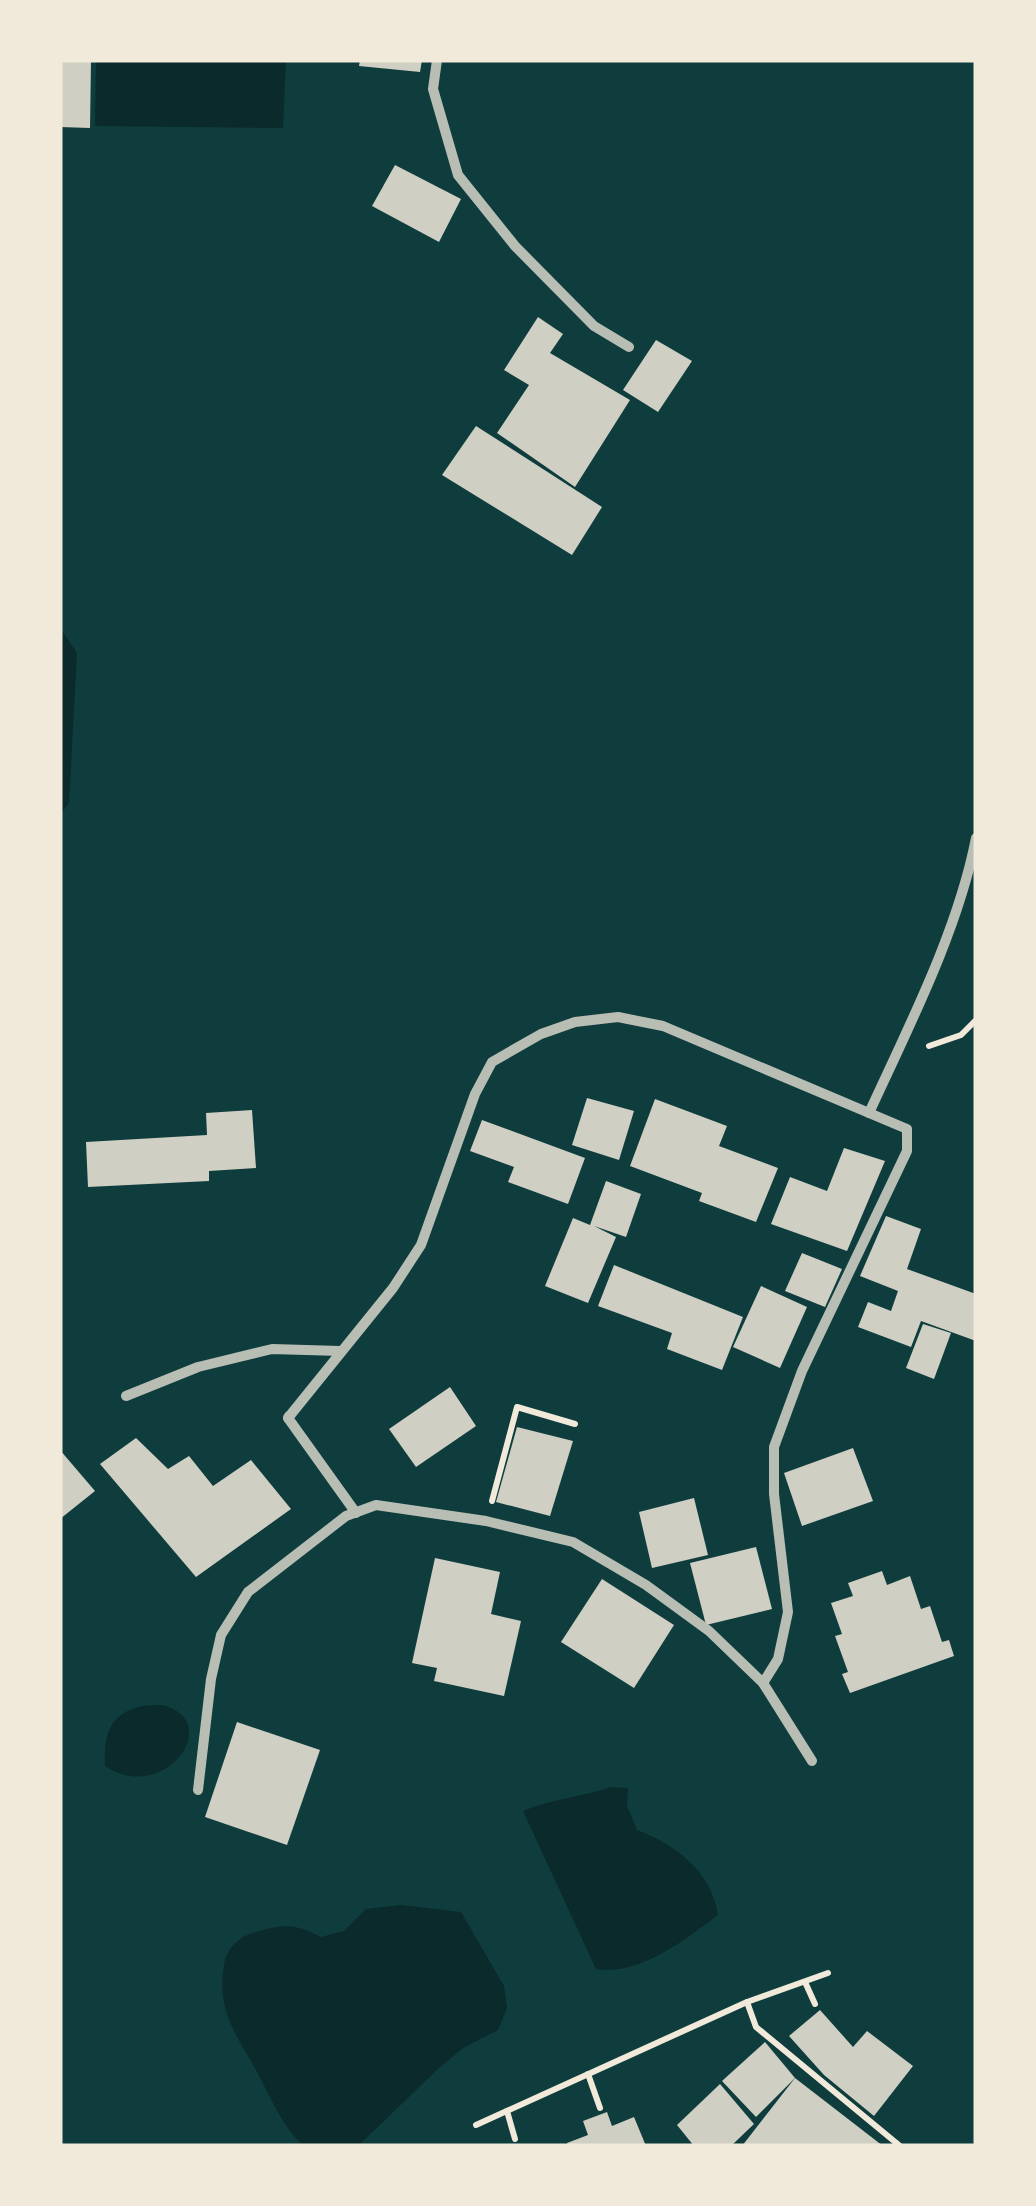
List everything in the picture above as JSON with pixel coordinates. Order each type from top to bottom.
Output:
[{"type":"street","points":[[437,60],[433,89],[458,175],[515,246],[594,326],[628,346]]},
{"type":"street","points":[[869,1113],[927,988],[972,862],[976,838]]},
{"type":"street","points":[[356,1513],[288,1418],[393,1288],[421,1245],[475,1094],[492,1062],[541,1034],[576,1022],[618,1018],[663,1026],[907,1129],[907,1150],[802,1371],[774,1447],[774,1494],[788,1612],[778,1658],[764,1683]]},
{"type":"street","points":[[126,1396],[198,1366],[272,1349],[340,1352]]},
{"type":"street","points":[[198,1790],[210,1678],[221,1635],[248,1592],[346,1516],[376,1505],[486,1521],[572,1542],[617,1568],[709,1631],[764,1683],[812,1761]]},
{"type":"path","points":[[486,1521],[517,1407],[575,1424]]},
{"type":"path","points":[[476,2125],[747,2002],[828,1972]]},
{"type":"path","points":[[805,1982],[815,2004]]},
{"type":"path","points":[[747,2002],[756,2027],[900,2146]]},
{"type":"path","points":[[588,2074],[600,2108]]},
{"type":"path","points":[[506,2111],[515,2139]]},
{"type":"water","points":[[96,60],[286,60],[283,128],[95,126]]},
{"type":"water","points":[[60,628],[77,653],[69,803],[60,815]]},
{"type":"water","points":[[142,1706],[166,1706],[182,1716],[189,1729],[187,1744],[179,1758],[165,1769],[147,1776],[126,1775],[105,1766],[108,1735],[122,1714]]},
{"type":"water","points":[[611,1787],[628,1788],[627,1806],[637,1830],[665,1843],[700,1873],[718,1915],[661,1954],[612,1970],[596,1969],[523,1811]]},
{"type":"water","points":[[401,1905],[461,1912],[504,1986],[507,2008],[498,2030],[463,2048],[358,2146],[304,2146],[278,2112],[230,2022],[222,1982],[227,1954],[242,1938],[263,1930],[295,1927],[321,1937],[344,1931],[366,1909]]},
{"type":"building","points":[[60,60],[91,60],[90,128],[60,127]]},
{"type":"building","points":[[360,60],[422,60],[420,72],[359,66]]},
{"type":"building","points":[[395,165],[461,199],[439,242],[372,206]]},
{"type":"building","points":[[538,317],[563,334],[550,353],[630,400],[575,487],[497,433],[529,385],[504,370]]},
{"type":"building","points":[[656,340],[692,361],[658,412],[623,390]]},
{"type":"building","points":[[476,426],[602,507],[572,555],[442,475]]},
{"type":"building","points":[[587,1098],[634,1111],[619,1160],[572,1145]]},
{"type":"building","points":[[655,1099],[727,1126],[719,1146],[778,1168],[756,1222],[699,1201],[702,1193],[630,1166]]},
{"type":"building","points":[[252,1110],[256,1168],[209,1171],[209,1181],[88,1187],[86,1142],[207,1135],[206,1113]]},
{"type":"building","points":[[482,1120],[585,1158],[568,1204],[508,1182],[514,1167],[470,1151]]},
{"type":"building","points":[[844,1148],[885,1161],[847,1251],[771,1224],[790,1177],[827,1191]]},
{"type":"building","points":[[606,1181],[641,1194],[626,1237],[594,1226],[616,1237],[588,1303],[545,1286],[573,1218],[590,1225]]},
{"type":"building","points":[[886,1216],[921,1229],[907,1269],[976,1294],[976,1341],[921,1321],[911,1347],[858,1327],[868,1302],[891,1311],[898,1291],[860,1276]]},
{"type":"building","points":[[802,1253],[842,1269],[825,1307],[785,1291]]},
{"type":"building","points":[[614,1265],[743,1317],[722,1370],[667,1349],[672,1333],[598,1306]]},
{"type":"building","points":[[761,1286],[807,1307],[780,1368],[733,1347]]},
{"type":"building","points":[[923,1324],[951,1333],[934,1379],[906,1368]]},
{"type":"building","points":[[450,1387],[476,1426],[416,1467],[389,1429]]},
{"type":"building","points":[[517,1427],[573,1441],[550,1516],[496,1502]]},
{"type":"building","points":[[136,1438],[168,1469],[189,1456],[213,1486],[251,1460],[291,1509],[196,1577],[100,1464]]},
{"type":"building","points":[[853,1448],[873,1501],[802,1526],[784,1473]]},
{"type":"building","points":[[60,1450],[95,1491],[60,1519]]},
{"type":"building","points":[[694,1498],[708,1555],[652,1568],[639,1512]]},
{"type":"building","points":[[756,1547],[772,1609],[706,1625],[690,1563]]},
{"type":"building","points":[[435,1558],[500,1572],[491,1614],[521,1621],[504,1696],[434,1681],[437,1668],[412,1663]]},
{"type":"building","points":[[882,1571],[887,1585],[910,1576],[921,1609],[930,1606],[942,1642],[949,1640],[954,1656],[850,1693],[842,1674],[848,1672],[835,1636],[842,1634],[831,1603],[853,1596],[848,1583]]},
{"type":"building","points":[[602,1579],[674,1625],[634,1688],[561,1642]]},
{"type":"building","points":[[237,1722],[320,1750],[287,1845],[205,1817]]},
{"type":"building","points":[[820,2010],[853,2047],[867,2031],[913,2066],[874,2116],[824,2075],[789,2036]]},
{"type":"building","points":[[765,2042],[795,2078],[756,2117],[722,2081]]},
{"type":"building","points":[[795,2078],[883,2146],[742,2146]]},
{"type":"building","points":[[720,2084],[754,2124],[731,2146],[694,2146],[677,2125]]},
{"type":"building","points":[[607,2112],[612,2126],[634,2117],[646,2146],[568,2146],[567,2143],[588,2135],[583,2121]]}]
